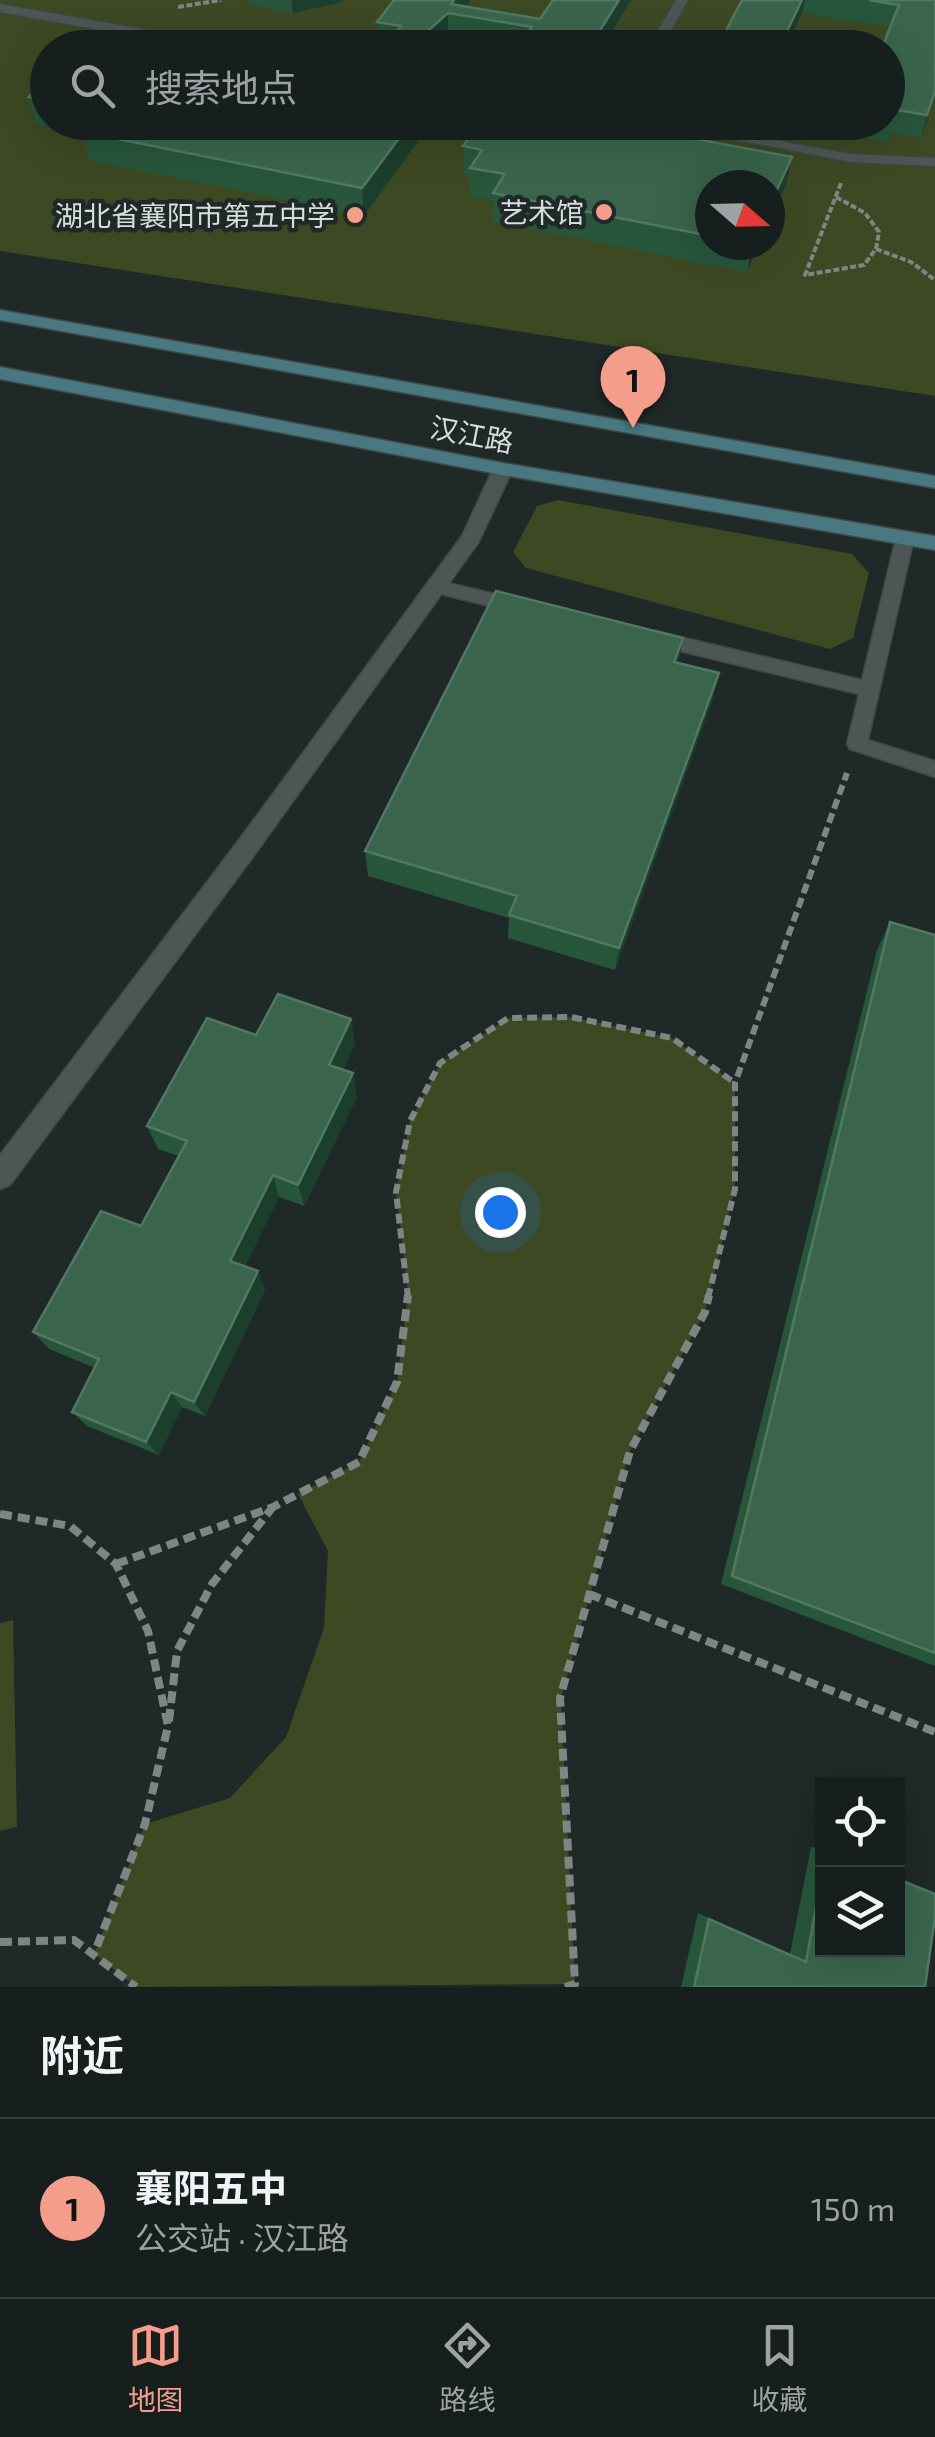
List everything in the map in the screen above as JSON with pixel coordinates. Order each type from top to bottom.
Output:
[{"type":"main road","name":"汉江路","points":[[0,315],[935,482]]},
{"type":"main road","name":"汉江路","points":[[0,373],[504,468],[935,543]]},
{"type":"street","points":[[0,1176],[250,843],[470,538],[504,468]]},
{"type":"lane","points":[[664,30],[682,0]]},
{"type":"lane","points":[[0,8],[124,30]]},
{"type":"lane","points":[[750,140],[851,158],[935,162]]},
{"type":"lane","points":[[905,538],[857,744],[935,769]]},
{"type":"lane","points":[[435,586],[549,613]]},
{"type":"lane","points":[[643,635],[870,689]]},
{"type":"path","points":[[173,8],[221,0]]},
{"type":"path","points":[[836,197],[866,213],[879,232],[876,249],[864,265],[805,275],[851,158]]},
{"type":"path","points":[[876,249],[911,262],[935,280]]},
{"type":"path","points":[[925,272],[935,270]]},
{"type":"path","points":[[565,1987],[575,1984],[560,1698],[630,1451],[705,1312],[735,1189],[735,1083],[857,744]]},
{"type":"path","points":[[116,1564],[273,1508],[359,1462],[396,1382],[408,1294],[396,1192],[410,1121],[440,1063],[508,1018],[571,1016],[672,1038],[735,1083]]},
{"type":"path","points":[[94,1954],[145,1824],[168,1726],[177,1651],[212,1584],[273,1508]]},
{"type":"path","points":[[0,1514],[70,1526],[116,1564],[148,1631],[168,1726]]},
{"type":"path","points":[[590,1594],[935,1732]]},
{"type":"path","points":[[0,1942],[74,1940],[136,1987]]},
{"type":"green space","name":"湖北省襄阳市第五中学","points":[[0,0],[935,0],[935,396],[0,251]]},
{"type":"green space","points":[[558,500],[852,554],[869,573],[853,638],[830,649],[526,568],[513,552],[537,506]]},
{"type":"green space","points":[[571,1017],[672,1038],[735,1083],[735,1189],[705,1312],[630,1451],[561,1698],[575,1984],[136,1987],[94,1954],[145,1824],[230,1798],[286,1737],[324,1628],[328,1551],[298,1494],[359,1462],[397,1382],[408,1294],[396,1192],[410,1121],[440,1063],[508,1018]]},
{"type":"green space","points":[[13,1620],[17,1827],[0,1831],[0,1623]]},
{"type":"building","points":[[394,0],[454,0],[451,4],[540,19],[553,0],[619,0],[600,30],[530,30],[532,27],[448,13],[429,30],[398,30],[401,26],[377,22]]},
{"type":"building","points":[[742,0],[802,0],[788,30],[726,30]]},
{"type":"building","points":[[869,0],[935,0],[935,92],[927,115],[905,111],[905,30],[889,30],[899,5]]},
{"type":"building","points":[[123,140],[398,140],[362,188]]},
{"type":"building","points":[[467,140],[701,140],[792,157],[785,172],[695,170],[695,233],[493,193],[505,174],[470,168],[482,150],[463,146]]},
{"type":"building","points":[[496,591],[683,638],[674,662],[719,673],[619,948],[509,915],[517,896],[365,851]]},
{"type":"building","points":[[890,922],[935,935],[935,1653],[732,1576]]},
{"type":"building","points":[[278,994],[351,1019],[329,1065],[353,1073],[298,1185],[273,1175],[230,1261],[258,1271],[194,1402],[171,1392],[146,1442],[72,1412],[99,1359],[33,1332],[101,1211],[141,1226],[187,1141],[147,1126],[207,1018],[256,1035]]},
{"type":"building","points":[[905,1882],[935,1894],[925,1987],[694,1987],[709,1919],[806,1962],[815,1912],[815,1957],[905,1957]]},
{"type":"place","name":"艺术馆","points":[[604,212]]},
{"type":"place","name":"湖北省襄阳市第五中学","points":[[355,215]]},
{"type":"place","name":"襄阳五中","points":[[633,428]]}]
